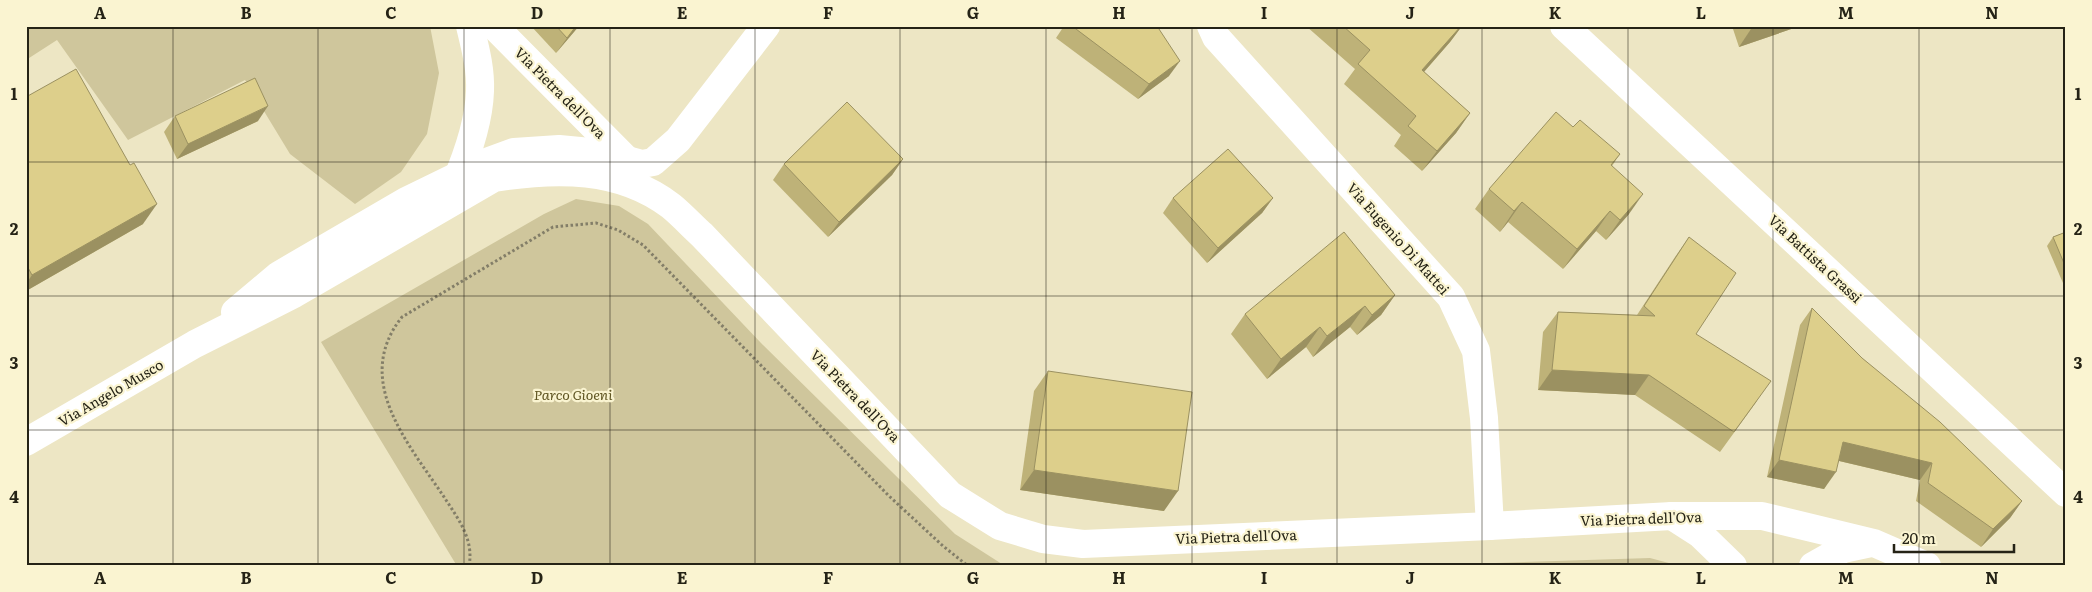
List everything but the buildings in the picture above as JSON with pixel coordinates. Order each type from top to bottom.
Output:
[{"type":"main road","points":[[445,206],[459,173],[475,121],[480,91],[478,62],[470,26]]},
{"type":"main road","name":"Via Pietra dell'Ova","points":[[494,26],[627,160]]},
{"type":"main road","points":[[195,344],[279,275],[406,201],[459,173],[514,152],[530,150],[559,149],[592,152],[642,164],[653,162],[678,140],[766,26]]},
{"type":"main road","name":"Via Eugenio Di Mattei","points":[[1211,26],[1216,37],[1451,297],[1476,351],[1484,418],[1490,526]]},
{"type":"main road","name":"Via Battista Grassi","points":[[1564,26],[2066,493]]},
{"type":"main road","points":[[671,206],[662,186],[663,171],[678,140]]},
{"type":"main road","points":[[195,344],[294,294],[494,178],[529,172],[571,171],[604,175],[637,185],[671,206]]},
{"type":"main road","name":"Via Pietra dell'Ova","points":[[671,206],[950,495],[1000,526],[1043,539],[1083,544],[1672,516],[1762,516],[1874,543],[1927,566]]},
{"type":"main road","name":"Via Angelo Musco","points":[[26,442],[195,344]]},
{"type":"main road","points":[[1672,516],[1700,534],[1733,566]]},
{"type":"main road","points":[[1813,566],[1843,549],[1874,543]]},
{"type":"path","points":[[469,566],[470,558],[465,529],[394,421],[381,379],[382,351],[390,332],[402,317],[553,227],[596,223],[618,230],[643,244],[888,496],[968,566]]},
{"type":"green space","points":[[26,26],[430,26],[439,73],[427,134],[401,172],[355,204],[290,154],[245,80],[128,140],[57,40],[26,60]]},
{"type":"green space","name":"Parco Gioeni","points":[[576,199],[619,206],[648,224],[761,343],[955,534],[1005,566],[457,566],[321,342],[544,214]]},
{"type":"green space","points":[[1650,558],[1680,566],[1421,566],[1434,565]]}]
